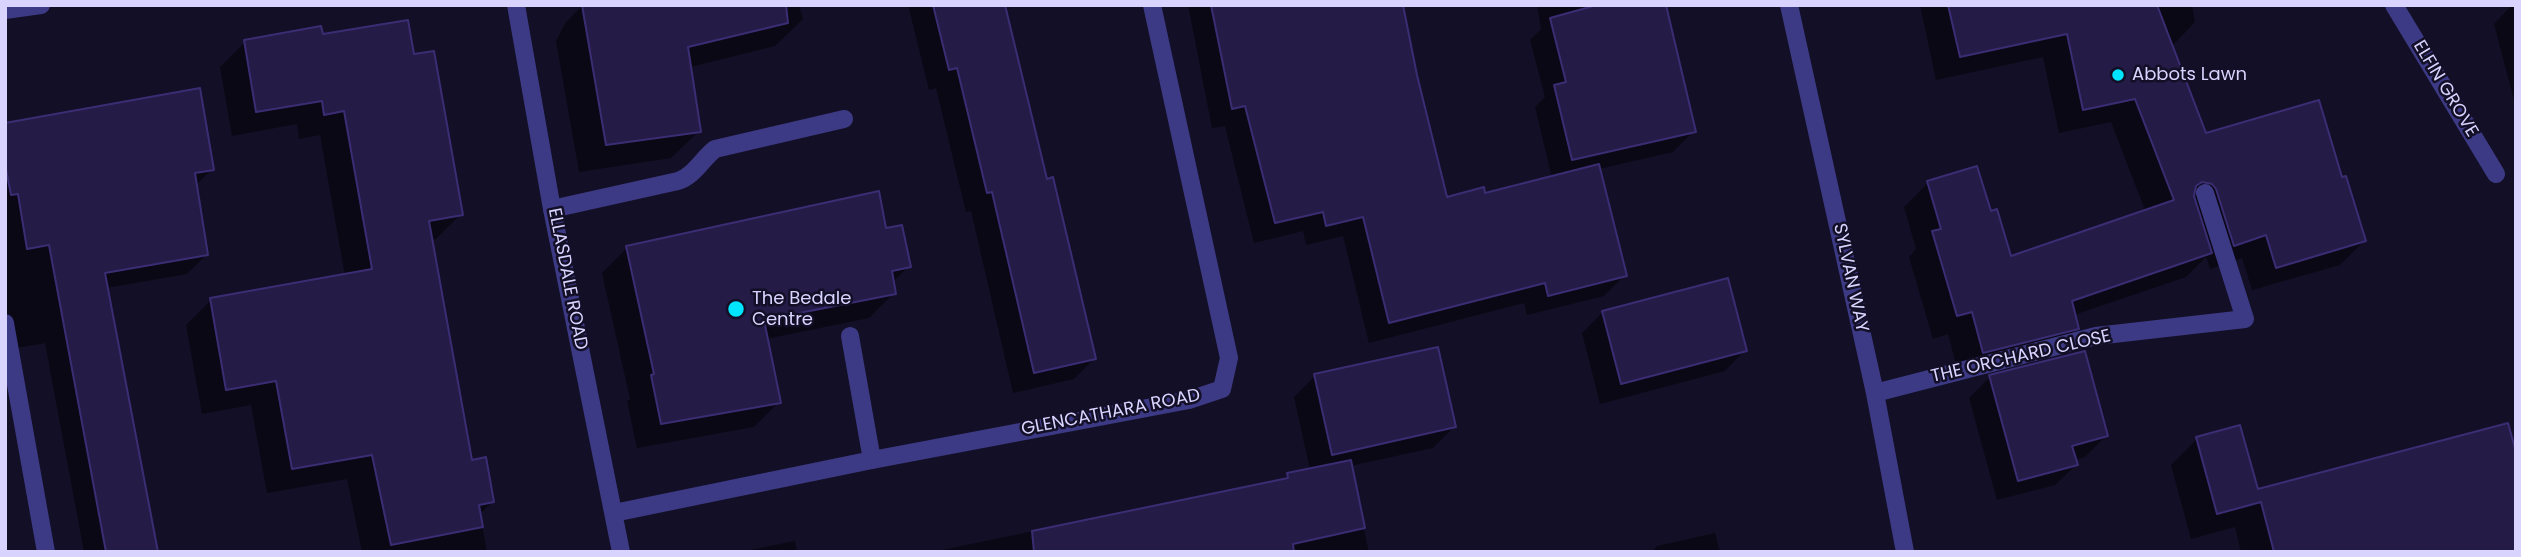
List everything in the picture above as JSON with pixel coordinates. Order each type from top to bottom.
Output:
[{"type":"street","points":[[5,10],[41,5]]},
{"type":"street","name":"ELLASDALE ROAD","points":[[516,5],[552,209],[621,552]]},
{"type":"street","name":"GLENCATHARA ROAD","points":[[614,513],[872,460],[1189,400],[1222,389],[1229,358],[1152,5]]},
{"type":"street","name":"SYLVAN WAY","points":[[1790,5],[1875,393],[1905,552]]},
{"type":"street","name":"ELFIN GROVE","points":[[2394,5],[2496,174]]},
{"type":"street","points":[[552,209],[688,178],[715,149],[844,120]]},
{"type":"street","name":"THE ORCHARD CLOSE","points":[[1875,393],[2096,336],[2245,319],[2205,193]]},
{"type":"street","points":[[5,323],[46,552]]},
{"type":"street","points":[[850,336],[872,460]]},
{"type":"building","points":[[582,5],[786,5],[788,23],[688,47],[701,132],[606,145]]},
{"type":"building","points":[[933,5],[1005,5],[1047,179],[1053,177],[1096,359],[1034,373],[992,192],[987,193],[957,68],[949,70]]},
{"type":"building","points":[[1211,5],[1403,5],[1447,197],[1484,187],[1485,193],[1599,164],[1627,276],[1548,296],[1545,283],[1389,323],[1363,217],[1326,226],[1323,212],[1275,223],[1245,106],[1232,109]]},
{"type":"building","points":[[1597,5],[1666,5],[1696,132],[1572,160],[1554,85],[1566,82],[1550,18]]},
{"type":"building","points":[[1948,5],[2157,5],[2206,133],[2319,100],[2342,177],[2346,176],[2366,241],[2276,268],[2266,235],[2234,246],[2216,189],[2212,184],[2202,182],[2196,186],[2194,196],[2212,253],[2072,301],[2079,329],[1983,353],[1972,312],[1957,316],[1932,231],[1941,229],[1927,181],[1977,166],[1991,211],[1997,209],[2011,256],[2174,200],[2135,99],[2083,110],[2067,34],[1960,57]]},
{"type":"building","points":[[408,20],[414,54],[434,51],[463,215],[429,221],[472,460],[486,457],[494,502],[479,505],[483,527],[391,545],[372,455],[292,469],[276,381],[226,390],[210,298],[372,269],[344,111],[324,115],[322,101],[256,112],[244,40],[321,26],[323,34]]},
{"type":"building","points":[[200,88],[214,170],[195,173],[208,255],[105,273],[158,552],[106,552],[49,245],[27,249],[18,194],[11,195],[5,164],[5,123]]},
{"type":"building","name":"The Bedale Centre","points":[[879,191],[886,228],[902,225],[911,267],[892,271],[896,294],[764,320],[781,403],[661,424],[651,375],[654,374],[626,246]]},
{"type":"building","points":[[1728,278],[1747,351],[1621,384],[1602,311]]},
{"type":"building","points":[[1438,347],[1456,427],[1332,455],[1314,374]]},
{"type":"building","points":[[2085,351],[2108,436],[2072,446],[2078,465],[2018,481],[1989,375]]},
{"type":"building","points":[[2508,423],[2516,452],[2516,552],[2274,552],[2261,502],[2217,514],[2196,437],[2240,425],[2258,489]]},
{"type":"building","points":[[1351,460],[1365,528],[1293,544],[1294,552],[1034,552],[1032,531],[1288,478],[1287,473]]},
{"type":"place","name":"Abbots Lawn","points":[[2118,75]]},
{"type":"place","name":"The Bedale Centre","points":[[736,309]]}]
